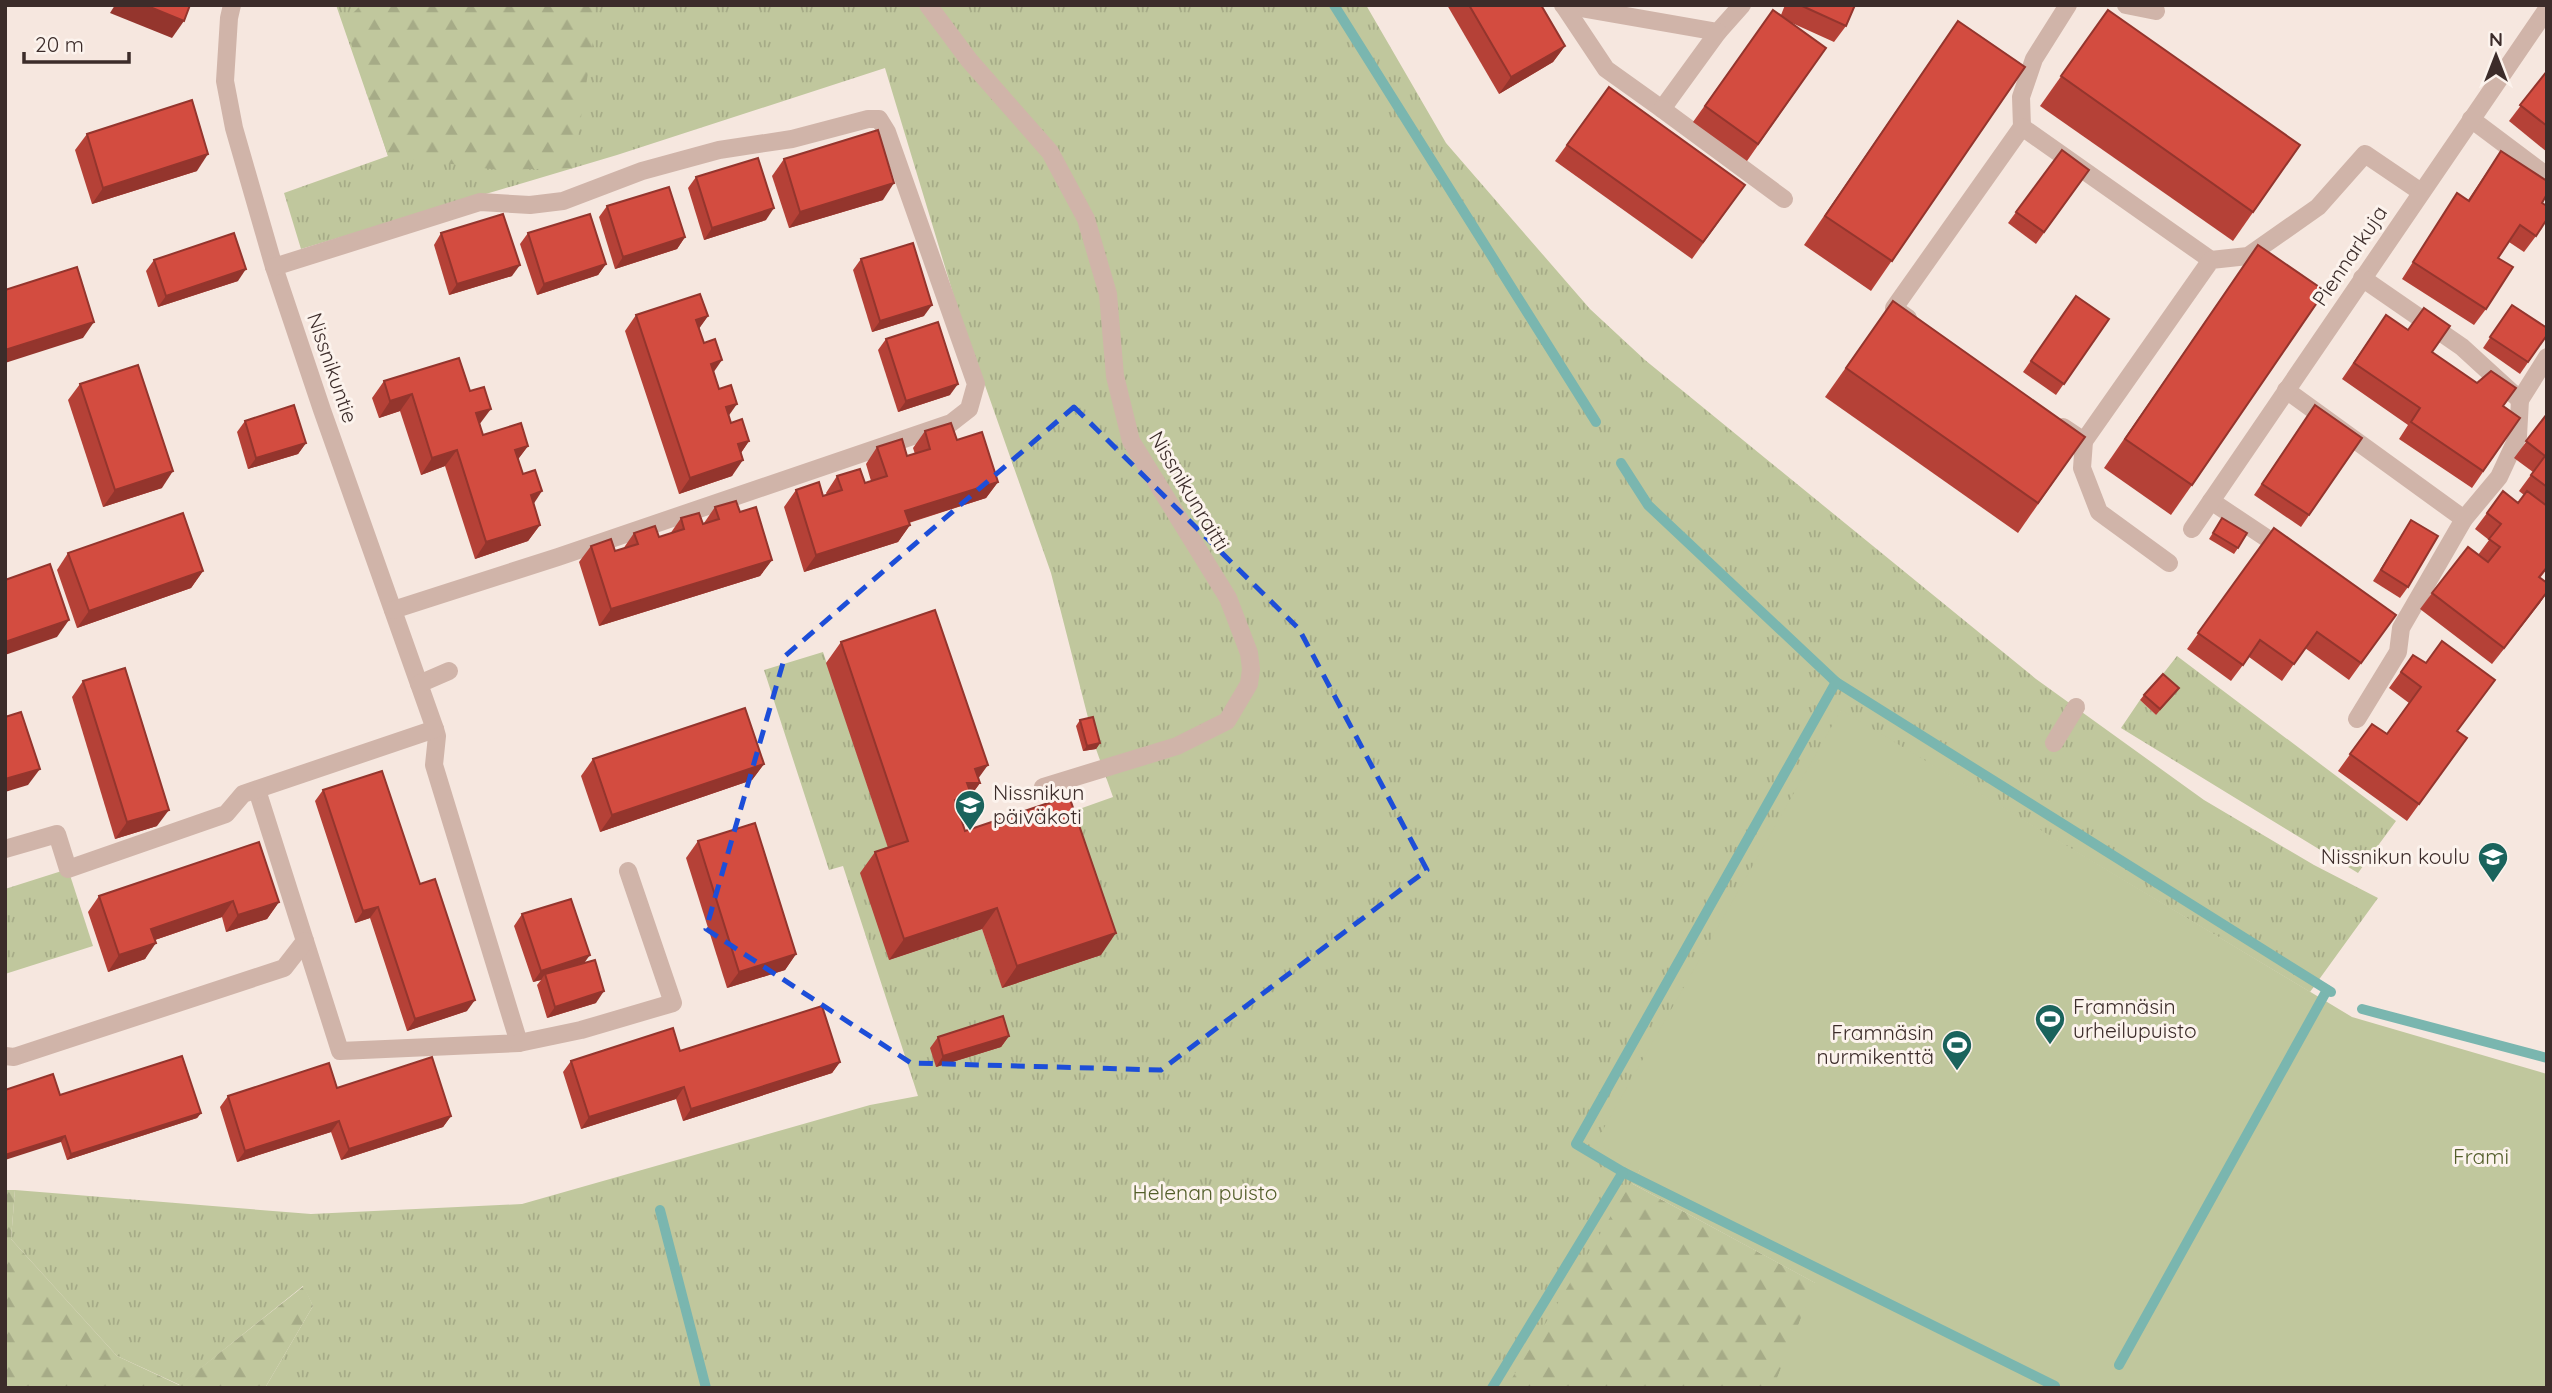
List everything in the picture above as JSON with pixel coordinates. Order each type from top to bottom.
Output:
[{"type":"street","name":"Nissnikuntie","points":[[232,5],[225,81],[234,128],[274,267],[436,733]]},
{"type":"street","name":"Nissnikunraitti","points":[[928,5],[969,60],[1049,152],[1086,219],[1108,294],[1115,376],[1130,441],[1228,598],[1249,653],[1249,684],[1227,721],[1177,746],[1043,788]]},
{"type":"street","points":[[1662,109],[1718,32],[1742,5]]},
{"type":"street","points":[[1927,332],[1894,308],[2022,127],[2021,97],[2034,59],[2068,5]]},
{"type":"street","points":[[2126,5],[2156,11]]},
{"type":"street","points":[[1564,6],[1718,32]]},
{"type":"street","points":[[1564,6],[1606,69],[1784,200]]},
{"type":"street","name":"Piennarkuja","points":[[2192,528],[2547,9]]},
{"type":"street","points":[[274,267],[480,202],[530,205],[564,201],[642,171],[719,150],[792,138],[867,119],[879,119],[887,132],[976,384],[969,409],[951,423],[558,557],[393,610]]},
{"type":"street","points":[[2471,119],[2547,176]]},
{"type":"street","points":[[2022,127],[2211,260],[2248,256],[2318,207],[2365,154],[2421,192]]},
{"type":"street","points":[[2169,563],[2099,512],[2082,468],[2084,442],[2211,260]]},
{"type":"street","points":[[2362,278],[2462,347],[2520,400]]},
{"type":"street","points":[[2357,719],[2398,652],[2395,625],[2464,519],[2499,477],[2518,436],[2520,400],[2547,357]]},
{"type":"street","points":[[2286,390],[2464,519]]},
{"type":"street","points":[[2050,418],[2084,442]]},
{"type":"street","points":[[2211,501],[2301,561]]},
{"type":"street","points":[[419,684],[449,671]]},
{"type":"street","points":[[2054,743],[2076,707]]},
{"type":"street","points":[[5,849],[57,834],[68,869],[226,814],[243,794],[436,733],[434,765],[519,1043]]},
{"type":"street","points":[[257,790],[340,1051],[519,1043],[581,1030],[673,1003],[628,871]]},
{"type":"street","points":[[5,1056],[14,1057],[284,968],[305,941]]},
{"type":"highlighted area","points":[[1074,407],[1299,629],[1427,870],[1161,1070],[911,1063],[706,929],[785,656]]},
{"type":"green space","name":"Helenan puisto","points":[[336,5],[1366,5],[1446,143],[1590,309],[1645,360],[2036,679],[2204,800],[2314,865],[2378,898],[2310,992],[1841,711],[1632,1184],[1815,1283],[2032,1388],[265,1388],[313,1306],[303,1286],[180,1385],[117,1356],[11,1239],[15,1190],[311,1214],[522,1204],[870,1105],[918,1096],[843,866],[829,870],[764,670],[823,652],[893,862],[889,960],[982,929],[1002,987],[1054,818],[1113,797],[1096,749],[1051,573],[955,300],[885,68],[617,155],[301,249],[284,193],[388,156]]},
{"type":"green space","points":[[361,5],[594,5],[596,22],[573,168],[499,170],[388,156],[344,22]]},
{"type":"green space","points":[[2177,656],[2396,821],[2358,873],[2121,728],[2140,700],[2156,715],[2159,679]]},
{"type":"green space","name":"Framnäsin urheilupuisto","points":[[1841,710],[2352,1017],[2547,1074],[2547,1388],[1773,1388],[1815,1283],[1631,1183],[1640,1170],[1596,1142]]},
{"type":"green space","points":[[68,869],[93,946],[5,974],[5,889]]},
{"type":"green space","points":[[1631,1183],[1815,1283],[1773,1388],[1506,1388]]},
{"type":"green space","points":[[5,1190],[15,1190],[11,1239],[117,1356],[179,1385],[304,1286],[313,1306],[265,1388],[5,1388]]},
{"type":"building","points":[[145,5],[190,5],[184,21]]},
{"type":"building","points":[[1469,5],[1541,5],[1565,46],[1511,77]]},
{"type":"building","points":[[1800,5],[1855,5],[1846,26]]},
{"type":"building","points":[[1773,10],[1826,48],[1758,144],[1705,106]]},
{"type":"building","points":[[2108,10],[2300,145],[2253,212],[2061,76]]},
{"type":"building","points":[[1958,21],[2025,67],[1892,261],[1825,216]]},
{"type":"building","points":[[2547,71],[2547,126],[2520,105]]},
{"type":"building","points":[[1609,87],[1745,185],[1703,242],[1567,145]]},
{"type":"building","points":[[192,100],[208,154],[103,188],[87,134]]},
{"type":"building","points":[[878,130],[894,183],[800,212],[784,159]]},
{"type":"building","points":[[2062,150],[2089,170],[2044,232],[2016,212]]},
{"type":"building","points":[[2501,151],[2547,181],[2547,194],[2542,203],[2547,206],[2547,219],[2536,236],[2520,225],[2498,258],[2513,267],[2486,309],[2413,262],[2457,193],[2469,201]]},
{"type":"building","points":[[758,158],[774,208],[712,228],[696,177]]},
{"type":"building","points":[[669,187],[685,237],[623,257],[607,206]]},
{"type":"building","points":[[503,214],[520,265],[457,284],[441,233]]},
{"type":"building","points":[[590,214],[606,264],[544,284],[528,233]]},
{"type":"building","points":[[234,233],[246,269],[166,296],[154,260]]},
{"type":"building","points":[[913,243],[932,305],[880,321],[861,259]]},
{"type":"building","points":[[2258,245],[2325,291],[2192,485],[2125,439]]},
{"type":"building","points":[[77,267],[94,322],[5,350],[5,290]]},
{"type":"building","points":[[700,294],[708,316],[696,320],[704,343],[715,339],[722,360],[711,364],[719,389],[731,385],[737,404],[726,407],[731,423],[742,419],[749,441],[738,444],[743,460],[690,478],[636,315]]},
{"type":"building","points":[[2076,296],[2109,319],[2064,384],[2031,361]]},
{"type":"building","points":[[1893,301],[2085,437],[2038,503],[1846,368]]},
{"type":"building","points":[[2512,305],[2547,328],[2547,335],[2528,362],[2490,337]]},
{"type":"building","points":[[2424,308],[2450,326],[2432,352],[2477,383],[2491,371],[2516,388],[2503,406],[2520,418],[2483,471],[2411,422],[2420,408],[2354,363],[2386,315],[2408,330]]},
{"type":"building","points":[[938,322],[958,384],[906,401],[886,339]]},
{"type":"building","points":[[459,358],[470,391],[484,387],[491,409],[476,413],[483,435],[521,423],[528,446],[515,450],[523,474],[535,470],[542,491],[531,495],[540,525],[486,542],[457,450],[432,458],[412,394],[390,401],[384,381]]},
{"type":"building","points":[[138,365],[173,471],[115,490],[80,384]]},
{"type":"building","points":[[294,405],[306,443],[256,458],[245,421]]},
{"type":"building","points":[[2315,405],[2362,438],[2309,515],[2262,484]]},
{"type":"building","points":[[2547,414],[2547,487],[2531,475],[2545,456],[2526,441]]},
{"type":"building","points":[[951,423],[957,440],[982,432],[998,482],[905,511],[910,525],[816,555],[796,490],[819,482],[823,496],[842,490],[837,476],[860,469],[865,483],[887,476],[877,447],[902,439],[907,456],[930,449],[925,431]]},
{"type":"building","points":[[2503,491],[2518,503],[2527,491],[2547,506],[2547,567],[2539,577],[2547,583],[2547,592],[2504,648],[2432,593],[2468,547],[2488,562],[2500,547],[2489,539],[2501,524],[2487,513]]},
{"type":"building","points":[[736,501],[740,512],[756,507],[772,560],[611,609],[591,546],[611,539],[615,551],[638,544],[634,533],[655,526],[659,537],[684,529],[681,518],[699,513],[703,524],[719,519],[715,507]]},
{"type":"building","points":[[183,513],[203,571],[89,611],[68,553]]},
{"type":"building","points":[[2222,518],[2247,533],[2238,548],[2213,533]]},
{"type":"building","points":[[2411,520],[2438,536],[2408,587],[2381,570]]},
{"type":"building","points":[[2274,528],[2396,615],[2361,663],[2317,632],[2294,664],[2260,640],[2243,665],[2198,633]]},
{"type":"building","points":[[50,564],[69,620],[5,642],[5,580]]},
{"type":"building","points":[[935,610],[988,765],[975,769],[980,783],[967,783],[971,794],[955,800],[965,831],[1069,796],[1116,933],[1017,966],[997,908],[904,939],[875,852],[908,841],[841,642]]},
{"type":"building","points":[[2442,641],[2495,680],[2457,731],[2467,738],[2419,804],[2350,754],[2372,724],[2387,734],[2421,687],[2401,672],[2413,655],[2426,663]]},
{"type":"building","points":[[125,668],[169,810],[127,822],[83,681]]},
{"type":"building","points":[[2163,674],[2179,688],[2160,709],[2144,695]]},
{"type":"building","points":[[745,708],[764,764],[612,815],[593,759]]},
{"type":"building","points":[[21,712],[40,769],[5,779],[5,717]]},
{"type":"building","points":[[1093,717],[1100,743],[1087,746],[1080,720]]},
{"type":"building","points":[[382,771],[420,884],[435,879],[475,1000],[415,1019],[378,907],[363,911],[323,790]]},
{"type":"building","points":[[755,823],[796,954],[739,972],[698,841]]},
{"type":"building","points":[[259,842],[279,902],[238,915],[233,901],[151,929],[156,943],[119,955],[99,896]]},
{"type":"building","points":[[571,899],[590,955],[541,971],[522,914]]},
{"type":"building","points":[[595,960],[604,991],[555,1007],[545,974]]},
{"type":"building","points":[[822,1006],[840,1062],[691,1109],[684,1087],[589,1117],[571,1061],[673,1028],[680,1051]]},
{"type":"building","points":[[1003,1016],[1009,1036],[943,1056],[938,1037]]},
{"type":"building","points":[[182,1056],[201,1113],[71,1154],[65,1136],[5,1155],[5,1090],[53,1074],[60,1095]]},
{"type":"building","points":[[432,1057],[451,1116],[349,1149],[339,1121],[245,1151],[228,1096],[329,1063],[337,1088]]},
{"type":"waterway","points":[[1334,5],[1596,422]]},
{"type":"waterway","points":[[1621,463],[1648,505],[1836,682]]},
{"type":"waterway","points":[[1492,1388],[1623,1172],[1576,1144],[1836,682],[2331,992]]},
{"type":"waterway","points":[[2119,1365],[2327,990]]},
{"type":"waterway","points":[[2362,1009],[2547,1058]]},
{"type":"waterway","points":[[1623,1172],[2055,1386]]},
{"type":"waterway","points":[[660,1210],[706,1388]]},
{"type":"place","name":"Nissnikun päiväkoti","points":[[970,832]]},
{"type":"place","name":"Nissnikun koulu","points":[[2493,884]]},
{"type":"place","name":"Framnäsin urheilupuisto","points":[[2050,1046]]},
{"type":"place","name":"Framnäsin nurmikenttä","points":[[1957,1072]]},
{"type":"park label","name":"Frami","points":[[2481,1157]]}]
